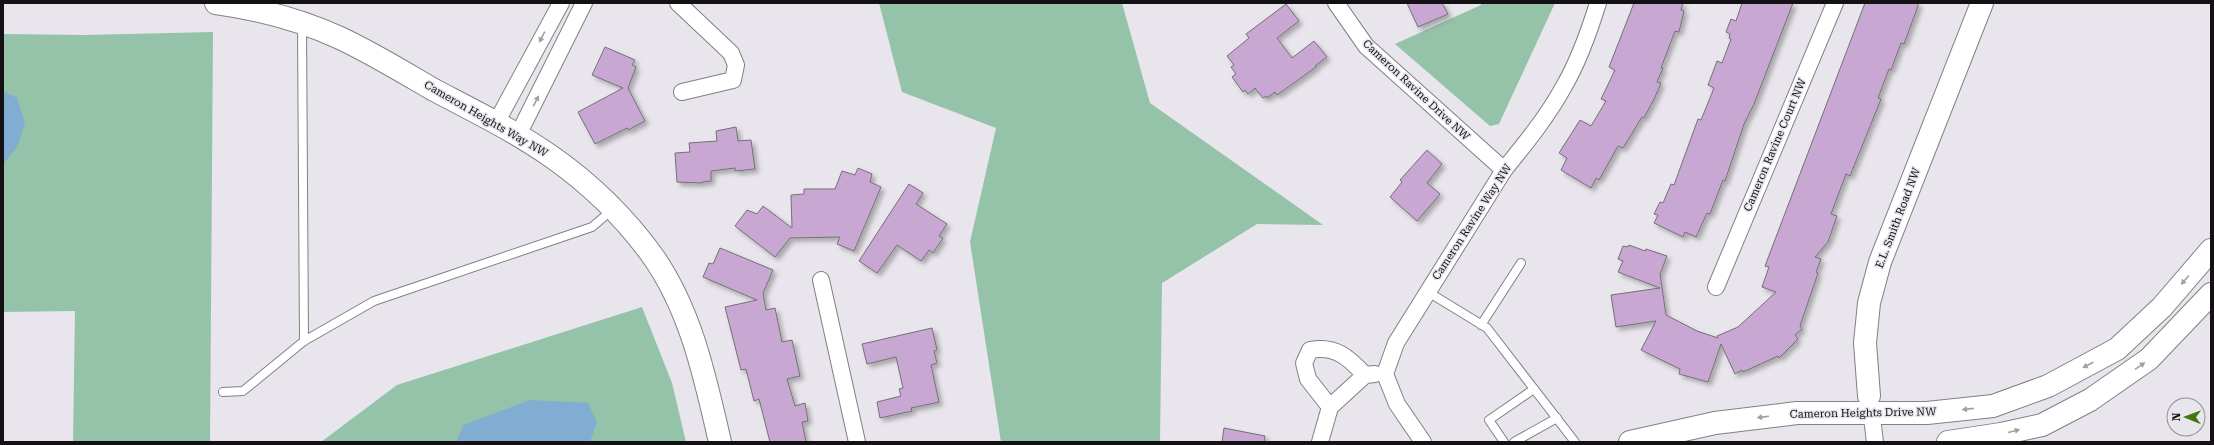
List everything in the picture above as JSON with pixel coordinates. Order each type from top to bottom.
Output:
[{"type":"street","name":"Cameron Heights Way NW","points":[[216,3],[270,13],[302,23],[340,38],[518,135],[553,158],[613,210],[652,255],[675,294],[692,335],[720,442]]},
{"type":"street","points":[[496,123],[561,3]]},
{"type":"street","points":[[518,135],[584,3]]},
{"type":"street","points":[[678,3],[731,53],[736,65],[733,80],[682,92]]},
{"type":"street","name":"Cameron Ravine Drive NW","points":[[1336,3],[1366,46],[1504,170]]},
{"type":"street","name":"Cameron Ravine Way NW","points":[[1385,374],[1396,343],[1504,170],[1522,148],[1563,88],[1586,40],[1598,3]]},
{"type":"street","name":"Cameron Ravine Court NW","points":[[1716,288],[1834,3]]},
{"type":"street","name":"E.L. Smith Road NW","points":[[1875,442],[1865,343],[1869,303],[1880,262],[1982,3]]},
{"type":"street","name":"Cameron Heights Drive NW","points":[[1630,442],[1714,423],[1871,405],[1927,413],[1993,406],[2048,386],[2117,349],[2162,307],[2211,250]]},
{"type":"street","points":[[821,280],[857,442]]},
{"type":"street","points":[[1948,442],[2001,434],[2042,425],[2090,400],[2149,359],[2211,294]]},
{"type":"street","points":[[1330,408],[1308,379],[1304,363],[1310,350],[1323,348],[1339,353],[1352,361],[1365,374]]},
{"type":"street","points":[[1320,442],[1330,408],[1365,374],[1385,374],[1397,404],[1423,442]]},
{"type":"lane","points":[[302,23],[304,341]]},
{"type":"lane","points":[[224,392],[243,391],[304,341],[374,301],[592,227],[613,210]]},
{"type":"lane","points":[[1481,325],[1521,263]]},
{"type":"lane","points":[[1428,292],[1487,328],[1575,442]]},
{"type":"lane","points":[[1504,442],[1489,420],[1534,390]]},
{"type":"lane","points":[[1514,442],[1557,418]]},
{"type":"green space","points":[[879,3],[1122,3],[1150,103],[1323,225],[1257,224],[1162,283],[1160,442],[1001,442],[970,242],[996,128],[902,92]]},
{"type":"green space","points":[[1481,3],[1555,3],[1499,124],[1490,126],[1395,44],[1481,5]]},
{"type":"green space","points":[[213,32],[210,442],[73,442],[75,311],[3,312],[3,34],[84,35]]},
{"type":"green space","points":[[642,307],[672,383],[686,442],[321,442],[397,385]]},
{"type":"water","points":[[3,91],[17,98],[25,123],[17,147],[3,164]]},
{"type":"water","points":[[530,400],[588,403],[597,422],[590,442],[456,442],[464,425]]},
{"type":"building","points":[[1407,3],[1442,3],[1448,14],[1418,27]]},
{"type":"building","points":[[1634,3],[1683,3],[1681,10],[1684,11],[1679,32],[1675,31],[1661,68],[1663,68],[1657,82],[1661,83],[1644,118],[1642,117],[1623,148],[1618,146],[1599,180],[1596,178],[1591,188],[1561,170],[1567,158],[1559,153],[1580,120],[1591,126],[1606,101],[1601,99],[1615,70],[1609,67]]},
{"type":"building","points":[[1742,3],[1793,3],[1754,104],[1744,124],[1725,181],[1723,180],[1710,214],[1707,213],[1696,237],[1685,232],[1683,237],[1654,223],[1658,215],[1654,214],[1660,202],[1663,203],[1671,184],[1674,185],[1698,119],[1701,120],[1714,88],[1708,85],[1717,61],[1722,63],[1731,39],[1729,38],[1730,34],[1726,32],[1731,19],[1736,21]]},
{"type":"building","points":[[1865,3],[1918,3],[1918,6],[1904,44],[1901,43],[1891,70],[1889,69],[1878,98],[1881,99],[1850,176],[1846,174],[1831,214],[1837,216],[1828,242],[1815,257],[1821,259],[1816,272],[1818,273],[1800,326],[1802,329],[1795,335],[1798,339],[1779,358],[1778,356],[1743,372],[1742,370],[1735,374],[1721,344],[1708,382],[1679,374],[1680,369],[1641,350],[1656,321],[1616,327],[1611,295],[1660,288],[1618,272],[1623,261],[1618,259],[1623,246],[1628,247],[1629,245],[1645,251],[1646,249],[1667,256],[1660,274],[1666,315],[1697,331],[1718,338],[1717,336],[1738,327],[1776,292],[1762,287],[1769,267],[1765,266]]},
{"type":"building","points":[[1286,4],[1299,21],[1277,38],[1292,58],[1314,41],[1327,57],[1315,66],[1316,67],[1277,95],[1275,92],[1267,98],[1266,96],[1263,98],[1255,88],[1248,94],[1245,90],[1243,92],[1232,77],[1236,74],[1231,67],[1234,65],[1227,56],[1249,38],[1246,34]]},
{"type":"building","points":[[605,47],[635,60],[632,65],[636,67],[628,88],[645,121],[595,144],[578,112],[623,88],[592,75]]},
{"type":"building","points":[[736,127],[738,141],[751,140],[755,169],[735,171],[735,168],[711,171],[711,181],[702,183],[677,182],[675,153],[690,152],[689,143],[717,141],[716,131]]},
{"type":"building","points":[[1427,150],[1442,164],[1427,183],[1440,194],[1417,221],[1390,197],[1402,182],[1400,180]]},
{"type":"building","points":[[858,168],[872,174],[870,182],[881,187],[854,251],[837,244],[840,237],[790,238],[775,257],[735,226],[747,210],[757,214],[763,206],[792,228],[791,195],[804,194],[804,189],[835,189],[842,171],[855,175]]},
{"type":"building","points":[[909,184],[923,193],[916,204],[947,224],[939,236],[943,238],[933,253],[929,250],[921,261],[897,245],[877,273],[859,261]]},
{"type":"building","points":[[720,248],[773,270],[763,293],[766,310],[775,308],[782,342],[792,340],[800,376],[787,379],[795,406],[805,403],[808,421],[802,422],[806,442],[770,442],[759,399],[754,401],[746,369],[741,370],[725,307],[757,300],[703,277],[709,263],[713,264]]},
{"type":"building","points":[[932,328],[937,350],[934,351],[937,363],[931,365],[939,402],[911,408],[912,411],[880,418],[877,402],[901,396],[899,389],[903,388],[896,357],[867,364],[862,344]]},
{"type":"building","points":[[1224,428],[1265,436],[1264,442],[1222,442]]}]
